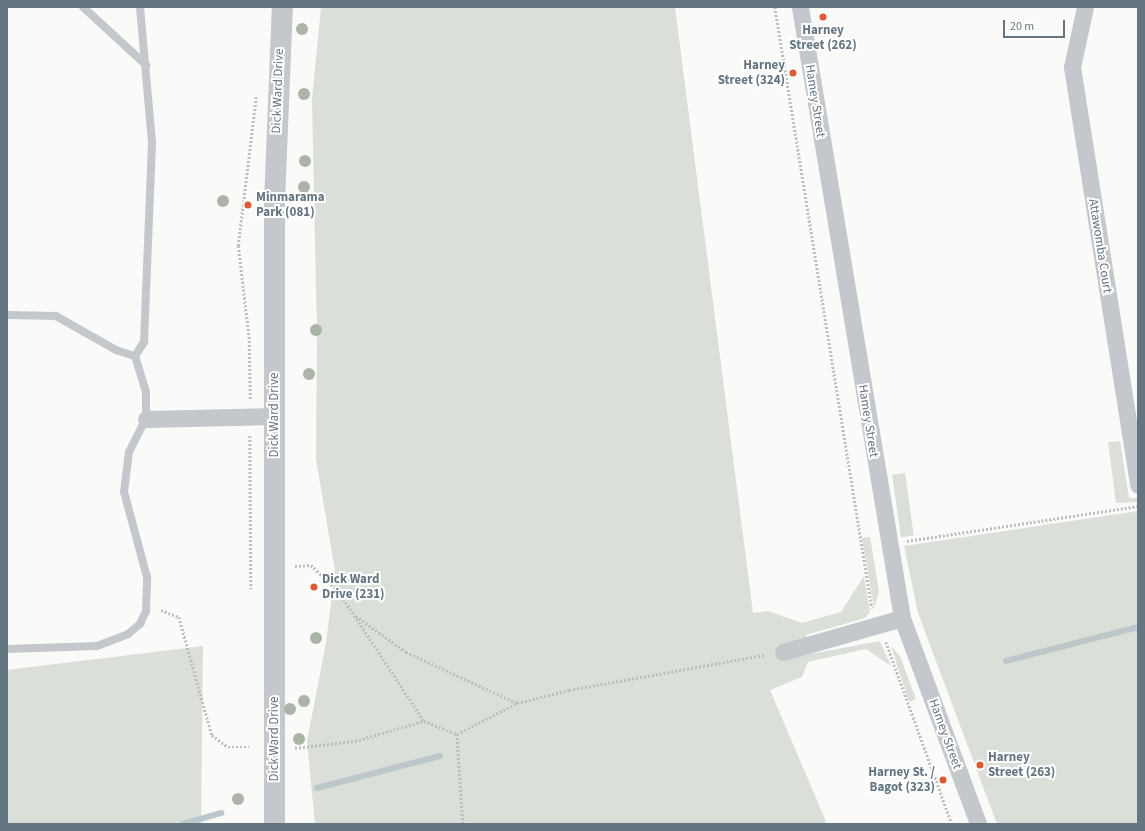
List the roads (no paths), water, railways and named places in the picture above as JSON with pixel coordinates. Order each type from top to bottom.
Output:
[{"type":"street","name":"Dick Ward Drive","points":[[274,824],[274,202],[282,7]]},
{"type":"street","name":"Hamey Street","points":[[800,7],[902,618],[978,824]]},
{"type":"street","name":"Attawomba Court","points":[[1085,7],[1072,67],[1138,485]]},
{"type":"street","points":[[146,418],[274,416]]},
{"type":"street","points":[[783,652],[902,618]]},
{"type":"lane","points":[[83,7],[146,65]]},
{"type":"lane","points":[[7,649],[97,646],[112,642],[140,624],[147,605],[147,577],[124,492],[123,474],[129,452],[146,418],[146,392],[135,356],[144,342],[152,142],[140,7]]},
{"type":"lane","points":[[7,315],[56,316],[116,350],[135,356]]},
{"type":"waterway","points":[[1006,661],[1138,627]]},
{"type":"waterway","points":[[317,788],[440,756]]},
{"type":"waterway","points":[[183,824],[221,813]]},
{"type":"place","name":"Harney Street (262)","points":[[823,17]]},
{"type":"place","name":"Harney Street (324)","points":[[793,73]]},
{"type":"place","name":"Minmarama Park (081)","points":[[248,205]]},
{"type":"place","name":"Dick Ward Drive (231)","points":[[314,587]]},
{"type":"place","name":"Harney Street (263)","points":[[980,765]]},
{"type":"place","name":"Harney St. / Bagot (323)","points":[[943,780]]}]
